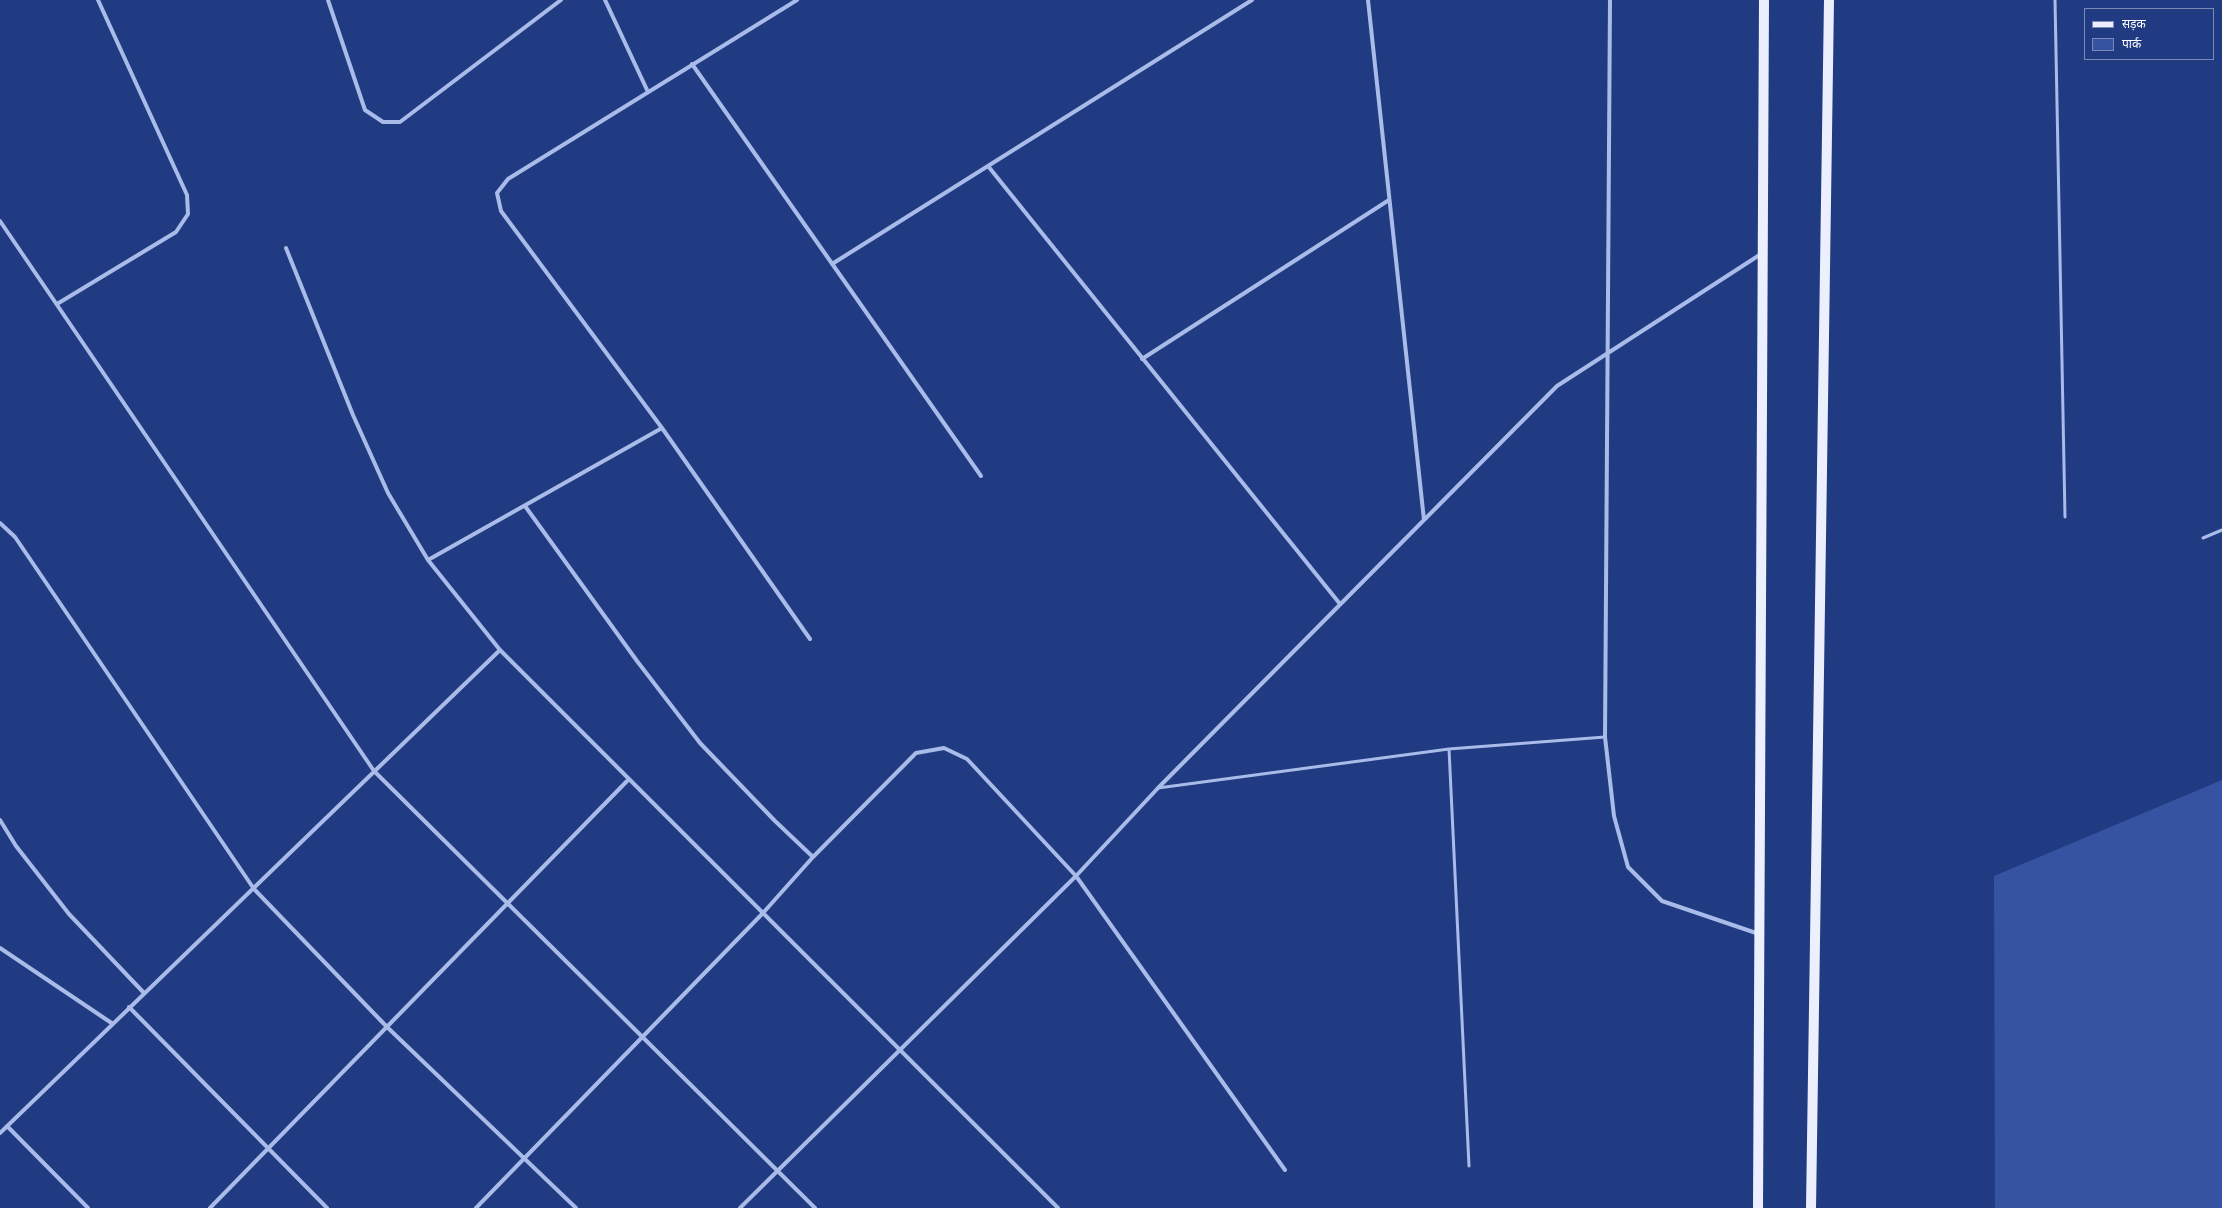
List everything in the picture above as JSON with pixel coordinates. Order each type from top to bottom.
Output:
[{"type":"main road","points":[[1757,1206],[1764,0]]},
{"type":"main road","points":[[1812,1206],[1828,0]]},
{"type":"street","points":[[57,304],[176,232],[188,214],[187,194],[98,0]]},
{"type":"street","points":[[328,0],[365,110],[383,122],[400,122],[561,0]]},
{"type":"street","points":[[605,0],[648,92]]},
{"type":"street","points":[[797,0],[508,179],[497,193],[501,210],[662,428],[810,639]]},
{"type":"street","points":[[832,264],[1252,0]]},
{"type":"street","points":[[1368,0],[1424,520]]},
{"type":"street","points":[[1610,0],[1605,737],[1614,816],[1628,867],[1662,901],[1759,934]]},
{"type":"street","points":[[692,64],[981,476]]},
{"type":"street","points":[[988,166],[1340,604]]},
{"type":"street","points":[[1142,359],[1390,200]]},
{"type":"street","points":[[0,222],[374,772],[815,1208]]},
{"type":"street","points":[[286,248],[353,415],[388,493],[428,560],[500,650],[1058,1208]]},
{"type":"street","points":[[740,1208],[1076,876],[1158,788],[1557,386],[1763,252]]},
{"type":"street","points":[[428,560],[662,428]]},
{"type":"street","points":[[525,506],[637,661],[700,743],[775,821],[813,857]]},
{"type":"street","points":[[0,523],[15,537],[254,889],[387,1027],[576,1208]]},
{"type":"street","points":[[0,1133],[500,650]]},
{"type":"street","points":[[476,1208],[763,913],[813,857],[916,754],[944,748],[967,759],[1076,876],[1285,1170]]},
{"type":"street","points":[[210,1208],[629,779]]},
{"type":"street","points":[[0,820],[16,846],[70,914],[144,994]]},
{"type":"street","points":[[0,948],[113,1024]]},
{"type":"street","points":[[129,1007],[327,1208]]},
{"type":"street","points":[[7,1126],[88,1208]]},
{"type":"lane","points":[[2055,0],[2065,517]]},
{"type":"lane","points":[[2203,538],[2222,530]]},
{"type":"lane","points":[[1158,788],[1449,749],[1605,737]]},
{"type":"lane","points":[[1449,749],[1469,1166]]},
{"type":"green space","points":[[2222,780],[2222,1208],[1995,1208],[1994,876]]}]
